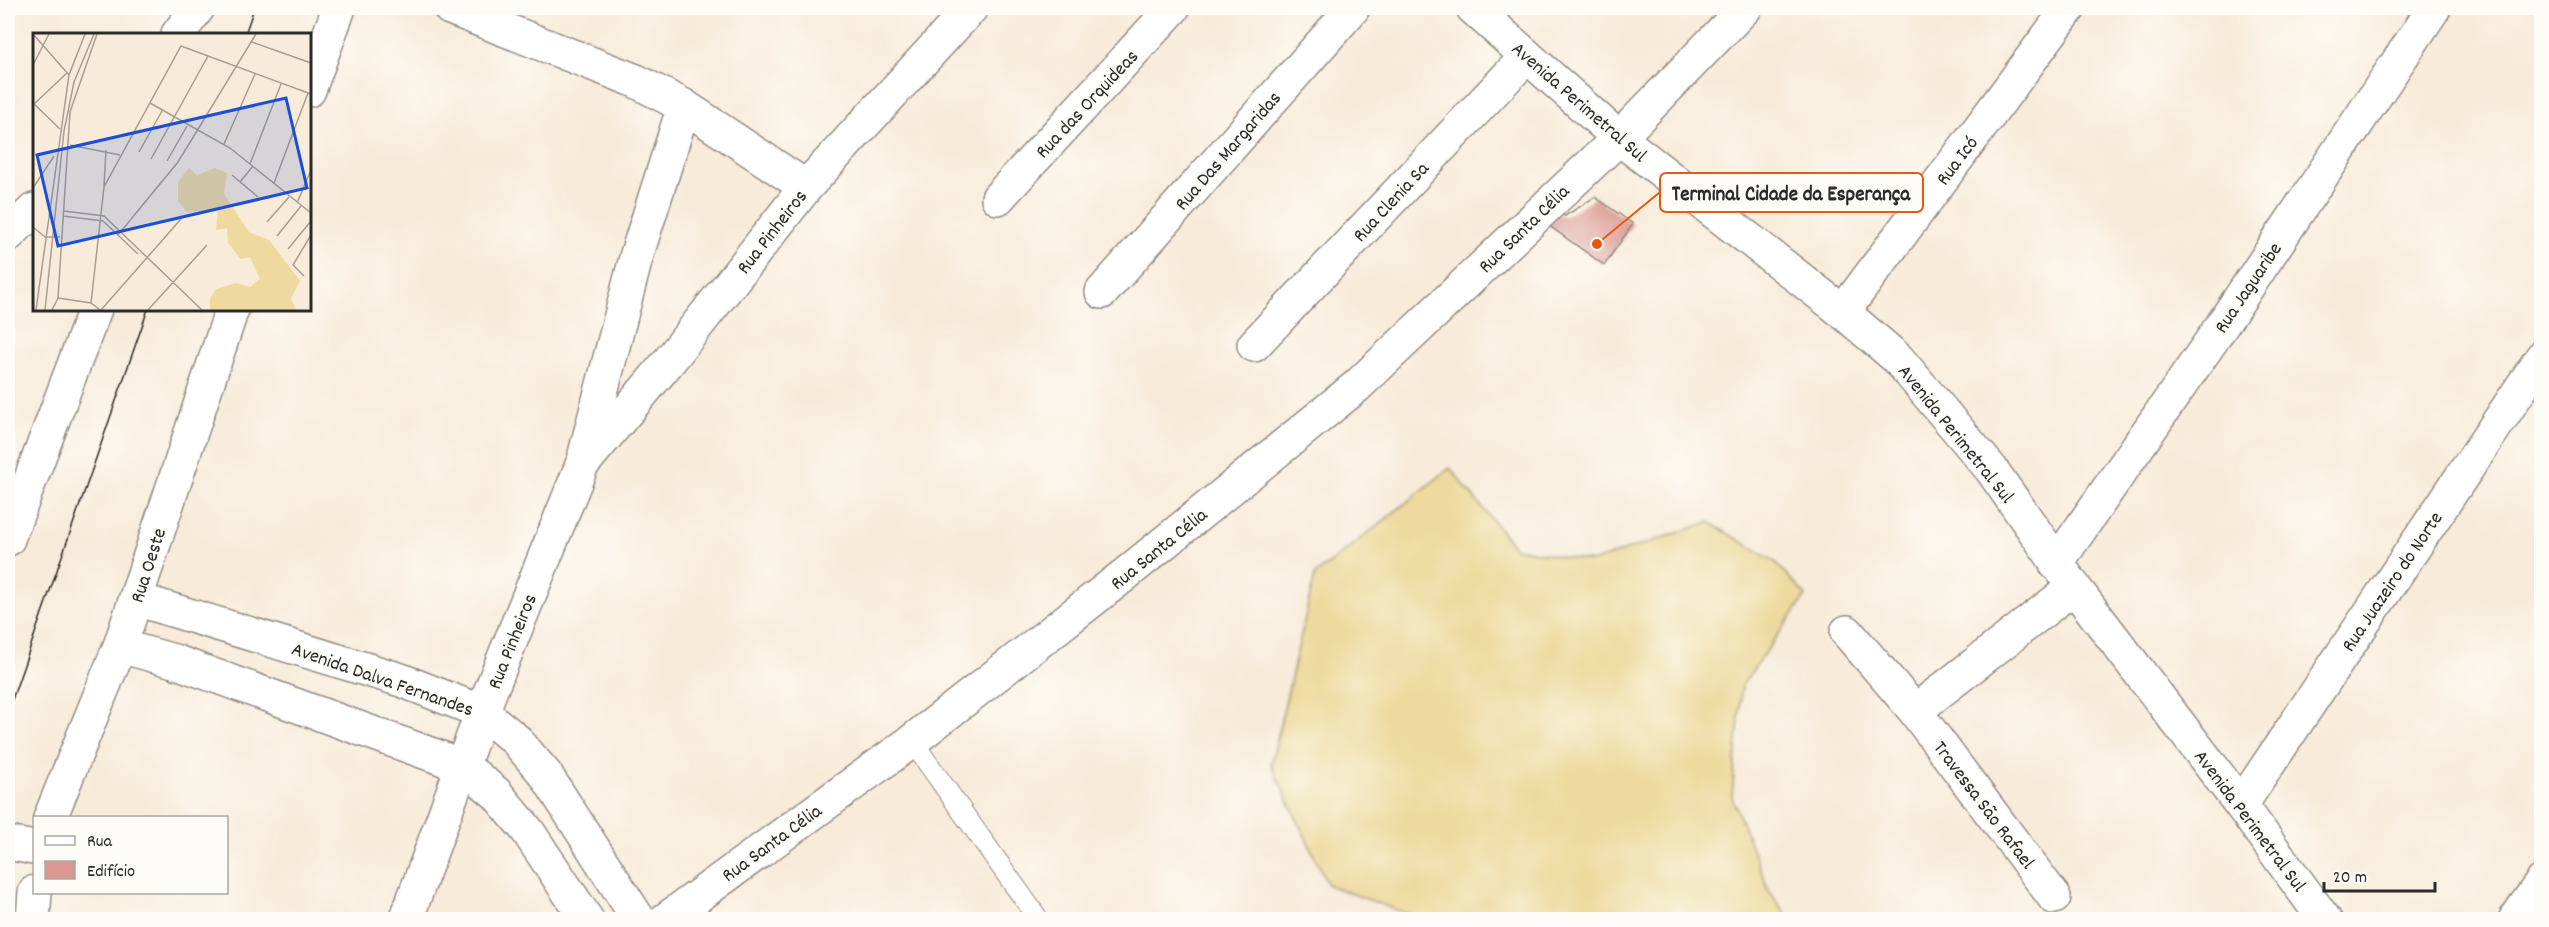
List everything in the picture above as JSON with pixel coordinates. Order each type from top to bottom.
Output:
[{"type":"street","points":[[310,87],[339,8]]},
{"type":"street","points":[[450,8],[636,81],[684,106],[806,187]]},
{"type":"street","name":"Rua Pinheiros","points":[[582,465],[670,360],[806,187],[971,8]]},
{"type":"street","name":"Rua das Orquideas","points":[[998,198],[1173,8]]},
{"type":"street","name":"Rua Das Margaridas","points":[[1102,292],[1353,8]]},
{"type":"street","name":"Avenida Perimetral Sul","points":[[1473,8],[1619,138],[1843,312],[1898,359],[1947,414],[1991,469],[2065,575],[2241,805],[2325,920]]},
{"type":"street","name":"Rua Santa Célia","points":[[665,920],[912,741],[1122,577],[1358,386],[1619,138],[1745,8]]},
{"type":"street","name":"Rua Icó","points":[[1843,312],[2069,8]]},
{"type":"street","name":"Rua Jaguaribe","points":[[2065,575],[2212,340],[2434,8]]},
{"type":"street","name":"Rua Clenia Sa","points":[[1254,345],[1527,56]]},
{"type":"street","name":"Rua Pinheiros","points":[[406,920],[482,712],[582,465],[637,254],[684,106]]},
{"type":"street","points":[[8,539],[95,310]]},
{"type":"street","name":"Rua Oeste","points":[[51,816],[120,646],[232,310]]},
{"type":"street","name":"Rua Juazeiro do Norte","points":[[2241,805],[2541,357]]},
{"type":"street","points":[[1915,711],[2065,575]]},
{"type":"street","name":"Avenida Dalva Fernandes","points":[[135,599],[400,680],[482,712],[516,740],[546,775],[639,920]]},
{"type":"street","name":"Travessa São Rafael","points":[[1847,632],[1915,711],[2054,897]]},
{"type":"street","points":[[120,646],[174,661],[463,766],[496,793],[527,830],[587,920]]},
{"type":"street","points":[[8,843],[33,848]]},
{"type":"street","points":[[2515,920],[2541,882]]},
{"type":"street","points":[[33,920],[35,894]]},
{"type":"lane","points":[[912,741],[1039,920]]},
{"type":"sand","points":[[1450,468],[1515,548],[1592,562],[1709,522],[1774,561],[1806,596],[1742,685],[1732,797],[1769,891],[1790,919],[1588,920],[1565,912],[1541,919],[1421,919],[1328,885],[1271,764],[1315,575]]},
{"type":"building","points":[[1595,197],[1633,224],[1604,265],[1544,222],[1551,212],[1565,216]]},
{"type":"tram line","points":[[245,33],[254,8]]},
{"type":"tram line","points":[[8,711],[148,310]]},
{"type":"place","name":"Terminal Cidade da Esperança","points":[[1597,244]]}]
